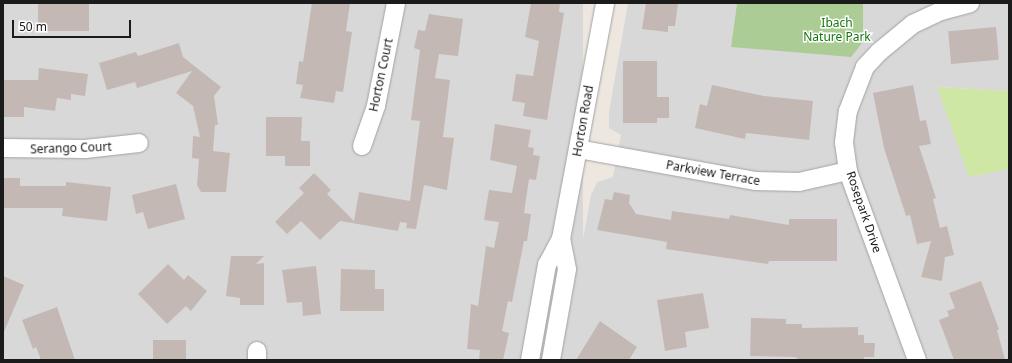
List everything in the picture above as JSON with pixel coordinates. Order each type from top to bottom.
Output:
[{"type":"street","name":"Horton Court","points":[[362,146],[376,106],[396,3]]},
{"type":"street","name":"Horton Road","points":[[530,360],[547,266],[561,239],[605,3]]},
{"type":"street","name":"Rosepark Drive","points":[[917,360],[848,171],[844,142],[848,111],[865,67],[879,52],[914,24],[941,11],[970,3]]},
{"type":"street","name":"Serango Court","points":[[3,148],[98,148],[139,142]]},
{"type":"street","name":"Parkview Terrace","points":[[578,149],[763,182],[799,182],[848,171]]},
{"type":"street","name":"Horton Road","points":[[551,360],[567,269],[561,239]]},
{"type":"shaded area","points":[[3,3],[583,3],[583,360],[3,360]]},
{"type":"shaded area","points":[[628,3],[737,3],[731,46],[855,50],[859,46],[860,3],[1009,3],[1009,91],[938,87],[969,177],[1009,169],[1009,360],[561,360],[591,195],[597,182],[613,177],[621,135],[609,128],[609,112]]},
{"type":"green space","name":"Ibach Nature Park","points":[[737,3],[863,3],[863,42],[851,57],[731,47]]},
{"type":"green space","points":[[937,87],[1009,91],[1009,169],[969,177]]},
{"type":"building","points":[[38,3],[89,3],[89,31],[38,31]]},
{"type":"building","points":[[312,3],[350,3],[346,31],[352,32],[343,92],[336,91],[334,103],[300,98],[303,85],[296,84],[299,61],[303,62]]},
{"type":"building","points":[[531,3],[560,3],[559,12],[564,13],[547,120],[523,116],[525,103],[512,101],[516,74],[533,76],[539,41],[525,37]]},
{"type":"building","points":[[646,3],[678,3],[675,26],[668,26],[668,32],[642,29]]},
{"type":"building","points":[[429,14],[463,19],[458,56],[439,54],[435,78],[450,80],[443,137],[454,138],[447,190],[424,185],[416,229],[406,228],[407,223],[400,222],[398,231],[340,221],[320,240],[301,221],[287,234],[275,222],[304,193],[299,188],[314,173],[331,190],[327,194],[354,221],[359,192],[410,201],[420,121],[411,120],[420,50],[414,48],[418,30],[425,31]]},
{"type":"building","points":[[996,27],[999,60],[951,64],[948,31]]},
{"type":"building","points":[[179,43],[183,57],[221,87],[214,96],[218,125],[215,125],[213,151],[230,153],[226,192],[201,192],[197,185],[199,159],[192,158],[193,136],[200,137],[193,106],[176,93],[192,71],[137,88],[135,82],[107,90],[99,63],[136,52],[138,56]]},
{"type":"building","points":[[623,61],[657,61],[657,97],[669,97],[669,118],[657,118],[657,123],[623,123]]},
{"type":"building","points":[[39,68],[88,74],[85,96],[71,94],[71,100],[57,98],[55,111],[24,107],[24,117],[3,117],[3,80],[38,80]]},
{"type":"building","points":[[712,85],[764,96],[813,101],[809,140],[746,133],[745,139],[695,128],[700,104],[707,106]]},
{"type":"building","points":[[913,85],[920,121],[926,120],[931,144],[919,146],[936,198],[933,199],[940,228],[947,226],[954,255],[945,257],[942,281],[921,277],[931,241],[917,244],[910,215],[906,216],[884,148],[873,93]]},
{"type":"building","points":[[266,117],[302,117],[301,141],[310,141],[310,166],[285,166],[285,156],[266,156]]},
{"type":"building","points":[[495,124],[531,130],[528,147],[534,148],[533,155],[540,156],[536,180],[529,179],[524,213],[531,214],[527,241],[524,241],[512,302],[508,301],[502,331],[509,333],[503,360],[479,360],[480,350],[467,349],[471,304],[478,306],[486,246],[494,248],[499,222],[484,220],[489,190],[512,193],[517,166],[490,160]]},
{"type":"building","points":[[3,178],[20,178],[20,186],[66,186],[66,182],[111,187],[107,221],[62,216],[63,208],[3,208]]},
{"type":"building","points":[[176,184],[185,219],[148,229],[143,212],[136,214],[132,195]]},
{"type":"building","points":[[614,192],[630,195],[629,203],[636,214],[671,220],[672,211],[729,219],[730,215],[789,225],[789,219],[837,219],[837,261],[769,261],[768,264],[666,249],[667,242],[597,230],[605,199],[612,200]]},
{"type":"building","points":[[231,256],[264,256],[256,264],[264,263],[264,305],[240,305],[240,298],[226,296]]},
{"type":"building","points":[[168,264],[184,280],[188,275],[207,291],[191,311],[186,306],[167,324],[138,294]]},
{"type":"building","points":[[316,266],[321,314],[303,316],[302,302],[287,303],[282,270]]},
{"type":"building","points":[[341,269],[375,270],[375,289],[384,289],[384,311],[340,311]]},
{"type":"building","points":[[3,276],[24,285],[3,334]]},
{"type":"building","points":[[981,281],[999,329],[997,330],[1005,360],[954,360],[939,320],[949,316],[947,311],[955,308],[949,293]]},
{"type":"building","points":[[703,293],[709,328],[685,332],[687,347],[665,351],[657,300]]},
{"type":"building","points":[[57,307],[75,360],[41,360],[36,347],[33,349],[22,320]]},
{"type":"building","points":[[751,318],[786,319],[786,324],[802,324],[802,328],[858,327],[858,335],[864,335],[864,343],[875,343],[874,357],[864,357],[864,360],[800,360],[795,357],[750,356]]},
{"type":"building","points":[[600,321],[637,347],[629,360],[576,360]]},
{"type":"building","points":[[153,340],[186,340],[186,360],[153,360]]}]
